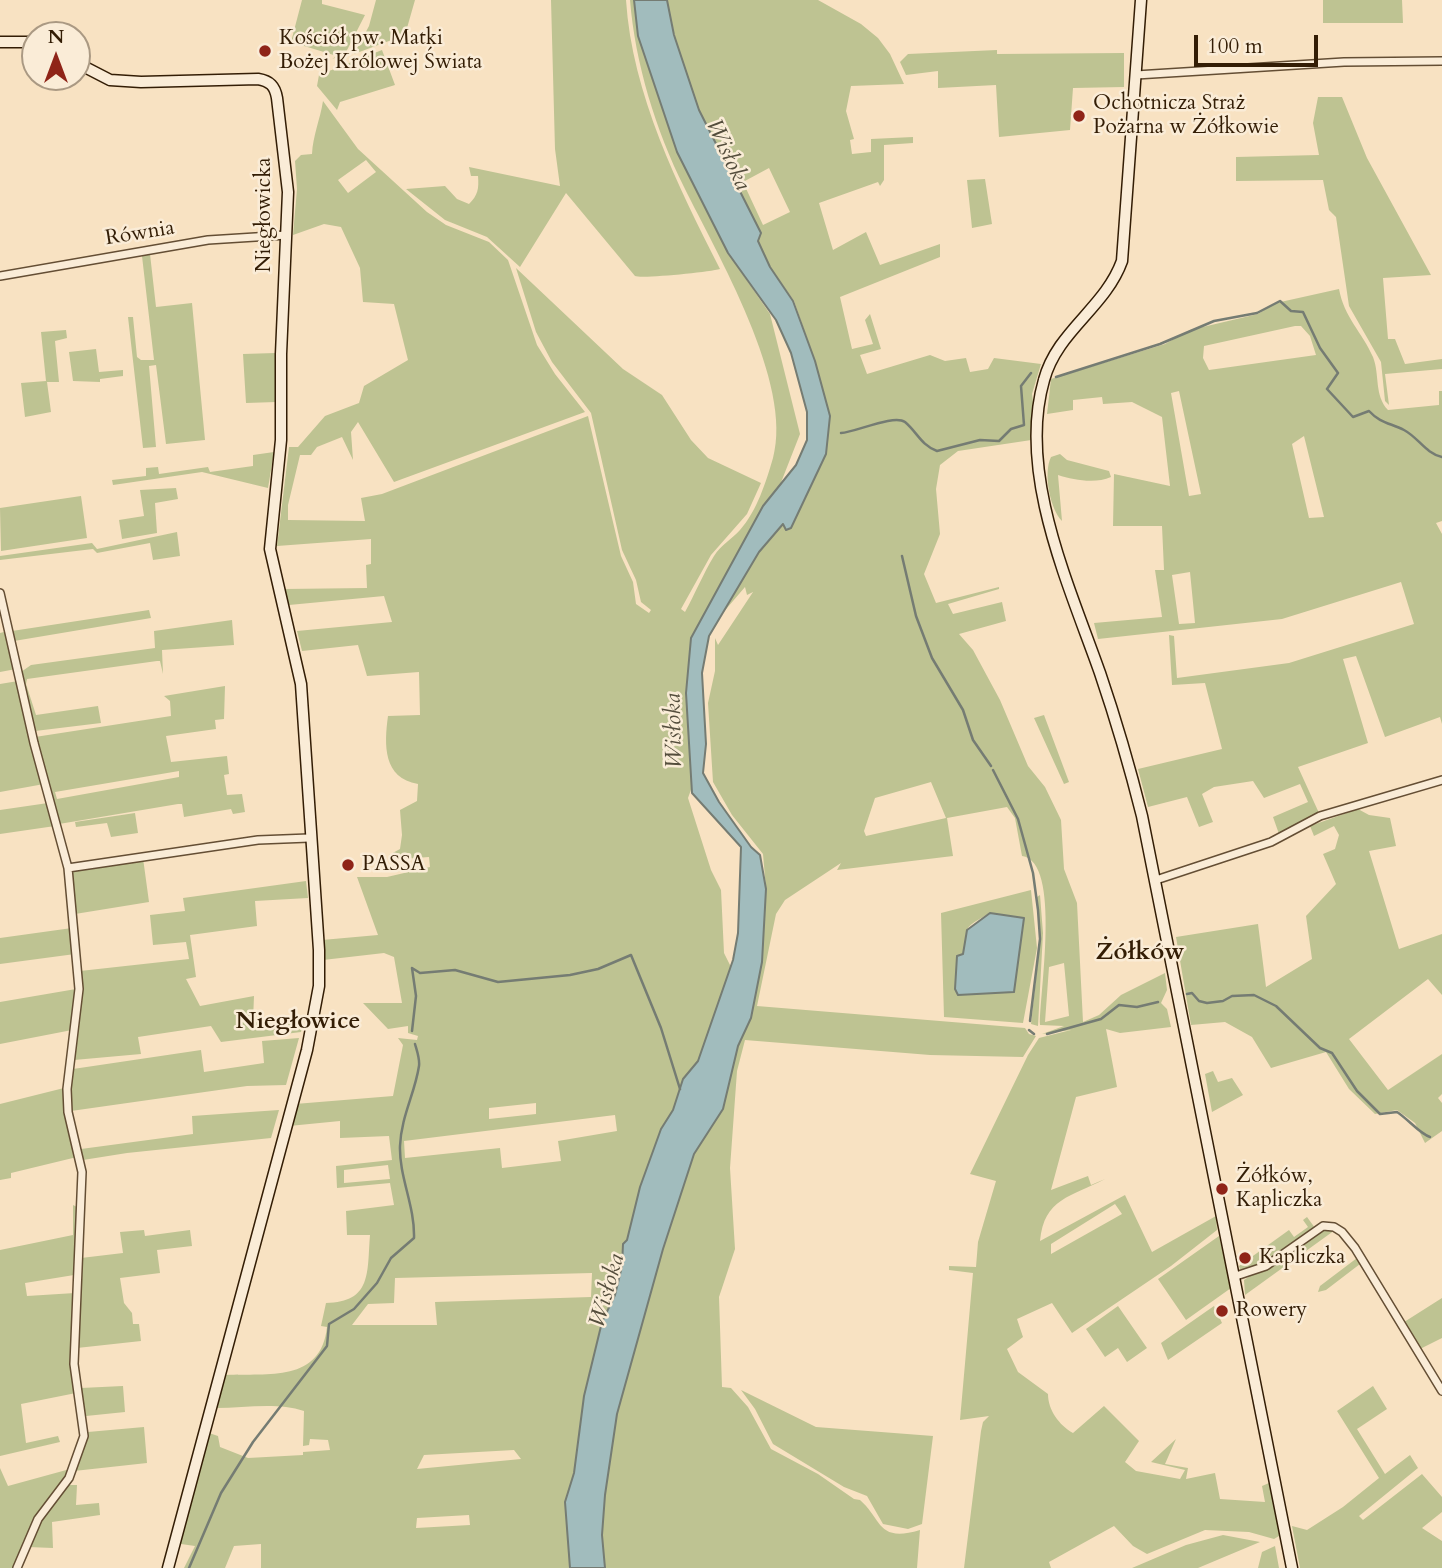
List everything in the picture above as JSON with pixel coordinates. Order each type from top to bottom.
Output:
[{"type":"street","points":[[1141,0],[1122,261],[1114,282],[1054,353],[1044,380],[1038,435],[1039,490],[1129,765],[1156,880],[1292,1568]]},
{"type":"street","points":[[0,42],[21,42]]},
{"type":"street","points":[[1136,75],[1344,62],[1442,61]]},
{"type":"street","name":"Niegłowicka","points":[[91,70],[110,80],[258,79],[272,85],[277,98],[287,172],[281,440],[270,547],[273,572],[293,643],[301,684],[309,838],[320,950],[319,986],[312,1024],[169,1568]]},
{"type":"street","name":"Równia","points":[[0,276],[208,240],[287,235]]},
{"type":"street","points":[[0,593],[34,743],[68,867],[79,989],[67,1089],[68,1112],[82,1172],[74,1364],[85,1432],[69,1478],[38,1519],[17,1568]]},
{"type":"street","points":[[1156,880],[1271,842],[1320,816],[1442,780]]},
{"type":"street","points":[[68,867],[258,840],[309,838]]},
{"type":"street","points":[[1233,1277],[1266,1266],[1318,1228],[1328,1226],[1338,1229],[1354,1248],[1442,1391]]},
{"type":"green space","points":[[302,0],[322,0],[322,4],[365,15],[345,54],[332,59],[337,56],[291,42]]},
{"type":"green space","points":[[376,0],[415,0],[405,35],[354,54],[369,26]]},
{"type":"green space","points":[[551,0],[626,0],[637,70],[647,105],[673,172],[720,269],[676,275],[635,276],[566,193],[520,267],[487,237],[445,220],[406,189],[445,186],[457,199],[469,204],[476,195],[478,176],[471,176],[469,167],[560,186],[555,149]]},
{"type":"green space","points":[[630,0],[634,0],[638,36],[677,152],[728,253],[770,314],[800,434],[780,485],[763,506],[691,638],[686,693],[693,784],[688,798],[711,870],[721,890],[724,953],[731,967],[698,1061],[683,1079],[673,1110],[661,1129],[640,1187],[627,1240],[623,1244],[622,1266],[615,1295],[602,1322],[584,1396],[574,1473],[565,1502],[570,1568],[261,1568],[261,1544],[234,1546],[225,1568],[184,1568],[195,1546],[181,1544],[181,1540],[209,1433],[218,1436],[220,1447],[248,1458],[303,1455],[303,1452],[330,1450],[328,1440],[310,1439],[309,1445],[303,1446],[304,1411],[272,1406],[216,1408],[226,1375],[275,1374],[303,1366],[315,1358],[323,1345],[327,1327],[321,1326],[326,1303],[352,1297],[364,1283],[367,1273],[370,1235],[347,1235],[346,1211],[394,1205],[390,1183],[337,1188],[336,1166],[392,1160],[389,1136],[340,1138],[340,1121],[289,1126],[295,1104],[393,1096],[403,1045],[398,1038],[417,1040],[418,1036],[408,1033],[408,1026],[388,1029],[363,1003],[402,1003],[394,957],[384,953],[323,960],[322,940],[378,935],[357,877],[387,877],[430,867],[429,857],[402,859],[389,855],[400,849],[400,810],[417,801],[418,784],[406,781],[398,775],[388,759],[388,716],[420,715],[419,672],[367,676],[358,645],[302,651],[297,631],[392,622],[384,596],[289,605],[284,589],[367,588],[366,565],[371,564],[371,539],[277,546],[289,447],[298,447],[325,416],[359,403],[364,386],[408,360],[394,304],[363,302],[360,268],[341,227],[324,224],[293,235],[297,189],[295,161],[301,155],[312,154],[323,101],[358,149],[427,212],[446,225],[489,242],[508,260],[537,345],[555,374],[585,412],[394,482],[358,422],[351,432],[353,460],[342,437],[317,447],[311,455],[300,455],[288,505],[288,520],[365,521],[361,498],[382,494],[588,416],[621,556],[633,582],[636,604],[649,613],[651,610],[641,602],[636,580],[622,550],[591,413],[552,362],[536,332],[516,268],[623,369],[662,395],[691,440],[708,458],[761,483],[747,514],[711,555],[681,609],[685,612],[714,556],[740,530],[756,505],[773,458],[777,428],[773,394],[749,320],[664,143],[648,96]],"holes":[[[366,160],[376,172],[348,193],[338,180]],[[536,1103],[536,1114],[489,1119],[489,1108]],[[615,1115],[617,1131],[558,1141],[561,1161],[502,1168],[500,1148],[405,1158],[404,1141]],[[388,1165],[390,1179],[344,1183],[344,1170]],[[592,1273],[591,1297],[435,1302],[437,1325],[352,1325],[368,1304],[394,1303],[395,1278]],[[514,1450],[521,1459],[417,1469],[424,1455]],[[469,1515],[470,1525],[416,1528],[417,1518]]]},
{"type":"green space","points":[[667,0],[818,0],[861,24],[878,38],[890,54],[904,84],[851,86],[846,111],[854,139],[850,140],[852,154],[871,152],[871,139],[913,137],[913,143],[884,145],[884,180],[880,186],[878,182],[819,203],[833,250],[866,232],[880,265],[940,244],[940,257],[840,297],[852,349],[873,344],[865,320],[870,314],[881,349],[860,355],[867,374],[930,355],[945,361],[966,358],[970,372],[988,369],[994,358],[1041,364],[1032,394],[1038,439],[958,451],[940,465],[936,489],[940,534],[924,574],[936,603],[999,587],[948,604],[953,614],[1002,602],[1006,621],[959,634],[973,650],[1000,700],[1028,766],[1045,787],[1061,820],[1064,869],[1077,903],[1083,1022],[1099,1015],[1121,995],[1165,973],[1167,990],[1161,1003],[1167,1009],[1171,1027],[1120,1033],[1106,1029],[1117,1087],[1076,1097],[1051,1190],[1088,1176],[1091,1185],[1105,1179],[1053,1207],[1047,1216],[1040,1241],[1125,1195],[1152,1252],[1216,1216],[1217,1230],[1171,1266],[1072,1333],[1052,1303],[1017,1319],[1023,1337],[1007,1349],[1018,1372],[1048,1394],[1055,1416],[1073,1433],[1104,1406],[1139,1441],[1125,1462],[1136,1471],[1180,1479],[1185,1470],[1151,1462],[1176,1439],[1165,1464],[1188,1468],[1186,1479],[1215,1473],[1220,1499],[1265,1502],[1262,1486],[1269,1483],[1279,1531],[1279,1536],[1274,1539],[1249,1532],[1205,1530],[1147,1554],[1133,1546],[1114,1526],[1049,1562],[1051,1568],[964,1568],[981,1431],[983,1422],[989,1416],[960,1420],[973,1273],[949,1270],[949,1266],[976,1267],[978,1242],[996,1181],[970,1174],[1028,1055],[1039,1038],[1071,1030],[1042,1034],[1064,1026],[1040,1025],[1046,931],[1042,880],[1034,864],[1022,856],[1015,818],[1007,807],[947,818],[953,856],[837,870],[841,863],[785,900],[776,914],[757,1006],[1025,1028],[1029,1034],[1036,1036],[1023,1057],[930,1055],[745,1040],[737,1071],[730,1168],[735,1249],[719,1297],[722,1387],[731,1388],[748,1407],[771,1449],[818,1474],[854,1499],[860,1500],[888,1531],[906,1533],[920,1530],[917,1568],[605,1568],[602,1535],[605,1495],[617,1414],[663,1249],[694,1154],[723,1109],[738,1046],[751,1018],[762,962],[766,889],[763,854],[732,815],[713,782],[708,703],[715,671],[715,638],[718,645],[753,592],[747,595],[745,587],[721,615],[759,552],[783,524],[791,528],[826,454],[830,416],[815,361],[794,301],[770,267],[758,241],[761,233],[699,111],[675,37]],"holes":[[[769,168],[790,212],[763,225],[743,182]],[[931,782],[946,818],[866,836],[864,831],[875,798]],[[1064,963],[1069,1016],[1045,1022],[1049,967]],[[1115,1204],[1122,1214],[1051,1254],[1051,1244]]]},
{"type":"green space","points":[[1323,0],[1402,0],[1403,23],[1323,23]]},
{"type":"green space","points":[[382,50],[395,85],[340,102],[337,110],[317,86],[319,75]]},
{"type":"green space","points":[[997,50],[997,54],[1124,53],[1124,87],[1073,88],[1070,130],[999,137],[996,85],[938,88],[938,71],[906,75],[900,62],[908,54]]},
{"type":"green space","points":[[1318,97],[1342,97],[1367,158],[1431,275],[1383,278],[1388,339],[1395,339],[1405,364],[1442,359],[1442,369],[1385,374],[1389,405],[1385,401],[1381,362],[1349,306],[1336,217],[1329,210],[1323,180],[1236,181],[1236,157],[1319,155],[1313,123]]},
{"type":"green space","points":[[985,179],[992,224],[972,228],[967,180]]},
{"type":"green space","points":[[150,254],[156,307],[192,303],[205,440],[166,444],[156,365],[149,366],[156,447],[143,448],[128,317],[133,317],[137,357],[141,360],[154,360],[142,256]]},
{"type":"green space","points":[[1339,289],[1349,316],[1373,357],[1379,391],[1388,410],[1439,405],[1439,391],[1442,391],[1442,521],[1436,523],[1442,534],[1442,724],[1440,717],[1385,737],[1356,656],[1343,659],[1368,743],[1298,767],[1319,813],[1279,834],[1273,817],[1308,802],[1300,784],[1264,798],[1253,781],[1214,787],[1202,794],[1213,822],[1199,827],[1187,797],[1148,807],[1138,769],[1222,749],[1205,683],[1172,685],[1169,635],[1174,636],[1177,678],[1289,663],[1414,624],[1401,582],[1282,619],[1098,639],[1094,623],[1162,617],[1155,570],[1164,570],[1162,526],[1113,526],[1114,474],[1170,486],[1162,417],[1132,402],[1103,404],[1102,397],[1073,400],[1073,410],[1047,414],[1051,379],[1165,344],[1190,330],[1258,314],[1276,303]],"holes":[[[1301,326],[1310,336],[1316,355],[1209,370],[1203,358],[1204,346]],[[1179,391],[1201,494],[1189,496],[1171,393]],[[1304,436],[1324,517],[1309,518],[1292,444]],[[1190,572],[1195,623],[1179,624],[1172,575]]]},
{"type":"green space","points":[[66,330],[67,338],[55,341],[59,382],[47,382],[51,412],[25,417],[21,383],[46,381],[41,332]]},
{"type":"green space","points":[[96,349],[99,372],[123,370],[123,376],[100,379],[100,382],[73,381],[69,352]]},
{"type":"green space","points":[[275,353],[276,402],[246,403],[243,354]]},
{"type":"green space","points":[[274,452],[268,488],[202,472],[113,485],[112,480],[146,476],[146,468],[158,467],[159,474],[208,467],[210,472],[253,466],[253,455]]},
{"type":"green space","points":[[1060,454],[1067,460],[1109,471],[1111,477],[1091,481],[1058,475],[1062,521],[1051,500],[1048,481],[1051,457]]},
{"type":"green space","points":[[176,488],[178,499],[155,503],[157,533],[122,539],[119,520],[144,516],[140,490]]},
{"type":"green space","points":[[81,496],[87,538],[1,551],[0,508]]},
{"type":"green space","points":[[177,532],[180,556],[153,560],[150,543],[97,553],[93,549],[0,560],[0,556],[92,543],[97,549]]},
{"type":"green space","points":[[149,610],[151,618],[14,641],[12,631]]},
{"type":"green space","points":[[232,620],[234,645],[162,650],[163,674],[160,661],[157,661],[27,679],[26,684],[36,715],[98,706],[101,723],[35,731],[21,672],[31,665],[155,648],[154,631]]},
{"type":"green space","points":[[8,631],[16,669],[0,672],[0,633]]},
{"type":"green space","points":[[18,681],[44,784],[0,792],[0,684]]},
{"type":"green space","points":[[225,686],[224,719],[215,720],[216,729],[166,736],[171,762],[227,756],[229,774],[224,775],[227,795],[242,794],[245,812],[233,814],[231,809],[184,817],[182,804],[178,804],[59,824],[35,737],[171,716],[170,701],[164,696]],"holes":[[[179,771],[179,777],[57,799],[55,792]]]},
{"type":"green space","points":[[1044,715],[1069,782],[1064,784],[1034,718]]},
{"type":"green space","points":[[48,803],[55,826],[0,834],[0,810]]},
{"type":"green space","points":[[1358,809],[1369,815],[1390,818],[1396,846],[1369,851],[1399,949],[1442,934],[1442,995],[1428,979],[1349,1039],[1388,1090],[1442,1054],[1442,1094],[1438,1098],[1442,1103],[1442,1131],[1425,1143],[1415,1123],[1397,1110],[1375,1114],[1349,1089],[1326,1052],[1271,1068],[1252,1037],[1225,1022],[1191,1025],[1176,937],[1258,924],[1266,987],[1312,959],[1306,916],[1336,884],[1323,854],[1335,849],[1339,835],[1334,826],[1314,836],[1310,826]]},
{"type":"green space","points":[[135,813],[138,833],[111,837],[107,823],[76,827],[75,822]]},
{"type":"green space","points":[[143,858],[149,902],[75,914],[71,874],[76,868]]},
{"type":"green space","points":[[306,881],[308,898],[255,901],[257,926],[190,935],[196,977],[186,979],[200,1006],[254,996],[253,1021],[305,1015],[301,1032],[221,1042],[211,1026],[138,1037],[141,1054],[74,1060],[80,971],[189,959],[186,942],[153,945],[150,915],[185,911],[183,898]]},
{"type":"green space","points":[[1031,890],[1037,948],[1023,1023],[944,1017],[941,913]],"holes":[[[990,913],[1024,918],[1014,992],[958,995],[957,957],[963,954],[969,926]]]},
{"type":"green space","points":[[1040,895],[1043,933],[1038,1026],[1031,1024],[1040,942],[1037,897]]},
{"type":"green space","points":[[72,928],[75,954],[0,964],[0,938]]},
{"type":"green space","points":[[76,989],[72,1030],[0,1044],[0,1002]]},
{"type":"green space","points":[[299,1038],[286,1085],[247,1086],[71,1111],[69,1075],[73,1069],[201,1050],[204,1072],[264,1063],[262,1041]]},
{"type":"green space","points":[[1213,1071],[1218,1082],[1232,1078],[1243,1095],[1212,1112],[1205,1074]]},
{"type":"green space","points":[[64,1088],[77,1157],[11,1173],[11,1178],[0,1180],[0,1104]]},
{"type":"green space","points":[[279,1110],[271,1138],[83,1160],[81,1149],[193,1134],[192,1116]]},
{"type":"green space","points":[[73,1205],[77,1207],[74,1275],[25,1283],[27,1296],[75,1293],[76,1393],[21,1404],[26,1443],[58,1436],[60,1442],[0,1456],[0,1250],[73,1235]]},
{"type":"green space","points":[[1307,1217],[1315,1228],[1257,1268],[1240,1269],[1239,1266],[1289,1230],[1294,1237],[1308,1227],[1303,1220]]},
{"type":"green space","points":[[1323,1228],[1335,1230],[1245,1295],[1244,1280]]},
{"type":"green space","points":[[144,1230],[145,1236],[190,1230],[192,1246],[157,1250],[160,1273],[120,1278],[124,1303],[132,1313],[133,1324],[139,1324],[141,1341],[77,1348],[81,1258],[123,1253],[120,1232]]},
{"type":"green space","points":[[1219,1236],[1231,1288],[1186,1320],[1158,1279]]},
{"type":"green space","points":[[1357,1258],[1360,1264],[1326,1290],[1318,1292],[1320,1286]]},
{"type":"green space","points":[[1442,1298],[1442,1338],[1418,1350],[1401,1324]]},
{"type":"green space","points":[[1118,1306],[1147,1348],[1127,1362],[1118,1348],[1105,1357],[1086,1329]]},
{"type":"green space","points":[[1214,1306],[1222,1323],[1168,1360],[1161,1343]]},
{"type":"green space","points":[[123,1386],[125,1412],[86,1416],[81,1388]]},
{"type":"green space","points":[[1373,1386],[1387,1409],[1357,1429],[1385,1474],[1410,1455],[1418,1468],[1359,1516],[1363,1520],[1422,1474],[1442,1497],[1442,1512],[1422,1528],[1442,1541],[1442,1568],[1300,1568],[1292,1526],[1307,1530],[1343,1507],[1379,1478],[1337,1411]]},
{"type":"green space","points":[[741,1390],[816,1427],[933,1436],[922,1524],[908,1529],[883,1524],[867,1496],[844,1487],[773,1444],[755,1409]]},
{"type":"green space","points":[[144,1427],[147,1463],[74,1471],[88,1432]]},
{"type":"green space","points":[[0,1468],[8,1486],[70,1469],[25,1542],[14,1568],[0,1568]]},
{"type":"green space","points":[[69,1485],[77,1485],[76,1505],[99,1503],[100,1515],[52,1522],[53,1548],[28,1547],[38,1523]]},
{"type":"green space","points":[[1223,1535],[1260,1542],[1198,1568],[1132,1568],[1186,1545]]},
{"type":"green space","points":[[1275,1546],[1279,1568],[1258,1568],[1262,1552]]},
{"type":"water","points":[[634,0],[667,0],[674,35],[699,110],[761,233],[758,241],[770,267],[793,301],[815,361],[830,416],[826,454],[791,528],[786,530],[783,524],[759,552],[709,636],[702,673],[706,744],[703,773],[719,802],[751,847],[760,855],[766,889],[762,962],[751,1018],[738,1046],[723,1109],[694,1154],[663,1249],[617,1414],[605,1495],[602,1535],[605,1568],[570,1568],[565,1502],[574,1473],[584,1396],[602,1322],[615,1295],[622,1266],[623,1244],[627,1240],[640,1187],[661,1129],[673,1110],[683,1079],[698,1061],[733,960],[738,933],[741,847],[692,793],[686,693],[691,638],[763,506],[796,465],[807,440],[807,412],[791,353],[776,320],[728,253],[677,152],[638,36]]},
{"type":"water","points":[[990,913],[1024,918],[1014,992],[958,995],[955,989],[957,956],[963,954],[967,930]]},
{"type":"waterway","points":[[1056,377],[1160,344],[1214,321],[1257,313],[1280,301],[1291,311],[1303,312],[1320,348],[1338,373],[1327,389],[1353,417],[1369,411],[1381,420],[1409,433],[1431,452],[1442,457]]},
{"type":"waterway","points":[[841,433],[900,420],[937,451],[980,440],[999,441],[1011,429],[1024,425],[1021,386],[1031,373]]},
{"type":"waterway","points":[[902,556],[916,616],[932,658],[963,710],[973,740],[991,766]]},
{"type":"waterway","points":[[993,770],[1018,819],[1033,873],[1040,939],[1030,1021]]},
{"type":"waterway","points":[[412,1031],[416,996],[412,968],[420,973],[455,970],[498,982],[570,975],[598,969],[631,955],[661,1028],[680,1089]]},
{"type":"waterway","points":[[1187,994],[1192,993],[1199,1001],[1207,1003],[1223,1001],[1232,996],[1254,995],[1276,1006],[1320,1048],[1332,1053],[1357,1091],[1380,1114],[1397,1112],[1430,1137]]},
{"type":"waterway","points":[[1047,1034],[1101,1019],[1119,1005],[1137,1007],[1158,1002]]},
{"type":"waterway","points":[[1029,1030],[1034,1034]]},
{"type":"waterway","points":[[189,1568],[221,1493],[253,1442],[327,1346],[329,1324],[354,1309],[377,1283],[391,1258],[414,1238],[400,1146],[419,1066],[415,1044]]},
{"type":"place","name":"Kościół pw. Matki Bożej Królowej Świata","points":[[265,51]]},
{"type":"place","name":"Ochotnicza Straż Pożarna w Żółkowie","points":[[1079,116]]},
{"type":"place","name":"PASSA","points":[[348,865]]},
{"type":"place","name":"Żółków, Kapliczka","points":[[1222,1189]]},
{"type":"place","name":"Kapliczka","points":[[1245,1258]]},
{"type":"place","name":"Rowery","points":[[1222,1311]]},
{"type":"district","name":"Żółków","points":[[1140,953]]},
{"type":"district","name":"Niegłowice","points":[[298,1022]]},
{"type":"water label","name":"Wisłoka","points":[[727,155]]},
{"type":"water label","name":"Wisłoka","points":[[675,731]]},
{"type":"water label","name":"Wisłoka","points":[[608,1291]]}]
